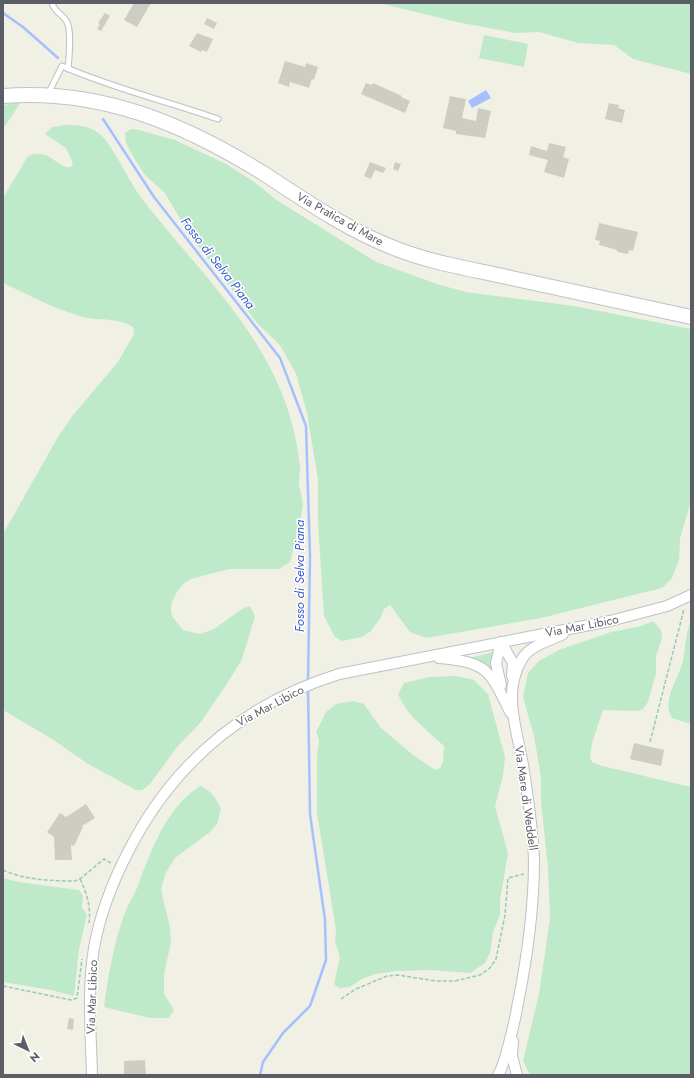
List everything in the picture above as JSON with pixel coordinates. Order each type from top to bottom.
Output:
[{"type":"street","name":"Via Pratica di Mare","points":[[3,96],[47,95],[95,101],[141,113],[172,124],[215,145],[342,223],[402,251],[450,265],[691,317]]},
{"type":"street","name":"Via Mar Libico","points":[[92,1075],[90,997],[92,964],[103,910],[120,867],[152,809],[164,791],[191,760],[213,741],[237,724],[296,690],[322,680],[363,669],[574,629],[645,613],[667,606],[689,596]]},
{"type":"street","name":"Via Mare di Weddell","points":[[499,1074],[514,1023],[529,942],[533,869],[533,844],[527,788],[512,715],[514,681],[525,654],[538,645],[574,629]]},
{"type":"street","points":[[501,642],[513,663],[511,682],[512,715]]},
{"type":"street","points":[[501,642],[496,663],[497,674],[512,715]]},
{"type":"street","name":"Via Mare di Weddell","points":[[428,657],[462,660],[480,667],[498,685],[512,715]]},
{"type":"street","name":"Via Mare di Weddell","points":[[514,1023],[512,1056],[515,1073]]},
{"type":"lane","points":[[52,3],[55,11],[64,18],[68,25],[68,69]]},
{"type":"lane","points":[[47,95],[62,66],[95,80],[170,102],[218,119]]},
{"type":"path","points":[[650,742],[689,596]]},
{"type":"path","points":[[3,870],[11,874],[59,881],[80,879],[104,859],[120,867]]},
{"type":"path","points":[[341,999],[356,989],[387,976],[398,975],[436,981],[455,981],[480,975],[490,968],[496,959],[504,915],[508,878],[533,869]]},
{"type":"path","points":[[80,879],[86,890],[90,911],[88,928]]},
{"type":"path","points":[[3,986],[71,1000],[77,998],[83,956]]},
{"type":"green space","points":[[379,3],[691,3],[691,74],[633,59],[614,45],[578,43],[539,32],[515,33],[457,22]]},
{"type":"green space","points":[[484,35],[528,44],[524,67],[479,58]]},
{"type":"green space","points":[[21,102],[3,129],[3,105]]},
{"type":"green space","points":[[66,125],[86,127],[99,133],[104,138],[114,152],[133,186],[146,204],[223,297],[245,327],[265,358],[281,391],[293,427],[300,467],[299,485],[303,507],[290,562],[279,569],[230,569],[194,578],[184,583],[172,602],[172,616],[183,630],[200,634],[214,629],[242,609],[250,606],[255,616],[242,659],[230,679],[201,722],[177,747],[150,784],[142,790],[136,790],[88,764],[52,739],[3,710],[3,534],[58,437],[73,415],[118,362],[134,334],[133,327],[119,321],[76,315],[3,283],[3,198],[28,156],[42,154],[48,156],[61,165],[71,167],[73,163],[66,148],[45,134],[52,127]]},
{"type":"green space","points":[[131,129],[175,140],[226,164],[253,181],[275,199],[376,262],[440,285],[466,292],[574,306],[691,329],[691,501],[680,538],[679,560],[672,578],[662,588],[541,618],[426,638],[410,632],[390,605],[384,609],[381,617],[371,631],[362,637],[342,641],[335,637],[324,616],[318,522],[318,479],[307,413],[296,374],[280,345],[258,324],[189,234],[165,193],[145,175],[126,143],[125,133]]},
{"type":"green space","points":[[653,621],[661,630],[662,638],[656,656],[656,673],[648,702],[643,709],[637,711],[603,710],[592,743],[590,758],[592,762],[602,766],[691,787],[691,1075],[530,1075],[523,1061],[539,994],[550,918],[548,867],[541,802],[541,777],[534,736],[523,697],[528,673],[539,661],[559,650],[611,632],[641,626]]},
{"type":"green space","points":[[691,621],[691,724],[672,718],[669,711],[669,704],[672,689],[683,661]]},
{"type":"green space","points":[[494,652],[494,672],[492,673],[469,658]]},
{"type":"green space","points":[[456,676],[474,680],[488,694],[505,757],[503,776],[495,806],[508,853],[500,900],[500,915],[493,932],[490,953],[485,963],[470,973],[430,970],[397,971],[375,974],[362,979],[350,987],[339,988],[334,984],[340,957],[335,942],[336,930],[317,813],[317,756],[319,740],[316,732],[326,712],[336,704],[354,701],[364,704],[380,727],[413,755],[435,770],[440,768],[443,762],[444,746],[412,716],[398,694],[404,683],[429,677]]},
{"type":"green space","points":[[200,786],[208,790],[213,795],[221,809],[217,824],[210,832],[175,858],[165,874],[161,890],[170,927],[171,942],[164,974],[164,994],[174,1010],[169,1018],[150,1018],[104,1007],[111,962],[119,929],[126,910],[137,888],[154,846],[168,819],[177,806]]},
{"type":"green space","points":[[3,878],[18,882],[79,890],[83,896],[82,908],[87,914],[79,950],[74,996],[51,990],[3,982]]},
{"type":"water","points":[[486,90],[491,98],[472,108],[468,101]]},
{"type":"building","points":[[134,3],[151,3],[137,27],[124,20]]},
{"type":"building","points":[[105,13],[110,16],[101,31],[97,29],[100,24],[98,23]]},
{"type":"building","points":[[207,18],[217,23],[214,29],[204,24]]},
{"type":"building","points":[[197,33],[213,39],[207,52],[202,50],[201,52],[189,46]]},
{"type":"building","points":[[285,61],[305,67],[306,63],[318,67],[314,80],[312,79],[309,88],[290,82],[289,87],[278,83]]},
{"type":"building","points":[[366,83],[372,85],[373,83],[410,101],[405,113],[361,94]]},
{"type":"building","points":[[450,96],[466,99],[462,118],[476,121],[478,108],[491,111],[485,138],[456,134],[456,131],[443,128]]},
{"type":"building","points":[[609,103],[619,105],[618,108],[625,110],[622,123],[605,119]]},
{"type":"building","points":[[549,143],[566,147],[563,157],[569,159],[564,178],[544,172],[548,160],[529,155],[531,146],[547,151]]},
{"type":"building","points":[[370,162],[386,168],[383,173],[375,170],[371,179],[364,176]]},
{"type":"building","points":[[395,162],[401,164],[398,171],[393,169]]},
{"type":"building","points":[[599,223],[638,232],[633,251],[629,250],[628,254],[617,252],[617,250],[599,245],[600,241],[595,240]]},
{"type":"building","points":[[634,743],[664,750],[661,766],[630,759]]},
{"type":"building","points":[[86,804],[95,818],[82,826],[83,827],[74,846],[71,845],[72,860],[55,860],[54,837],[47,832],[60,813],[66,817]]},
{"type":"building","points":[[69,1018],[74,1019],[73,1030],[67,1029]]},
{"type":"building","points":[[145,1060],[146,1075],[124,1075],[124,1061]]},
{"type":"waterway","name":"Fosso di Selva Piana","points":[[3,13],[23,27],[58,58]]},
{"type":"waterway","name":"Fosso di Selva Piana","points":[[103,119],[154,197],[280,358],[306,426],[310,556],[308,682]]},
{"type":"waterway","name":"Fosso di Selva Piana","points":[[260,1075],[263,1062],[283,1033],[310,1006],[326,960],[325,920],[310,814],[308,687]]}]
